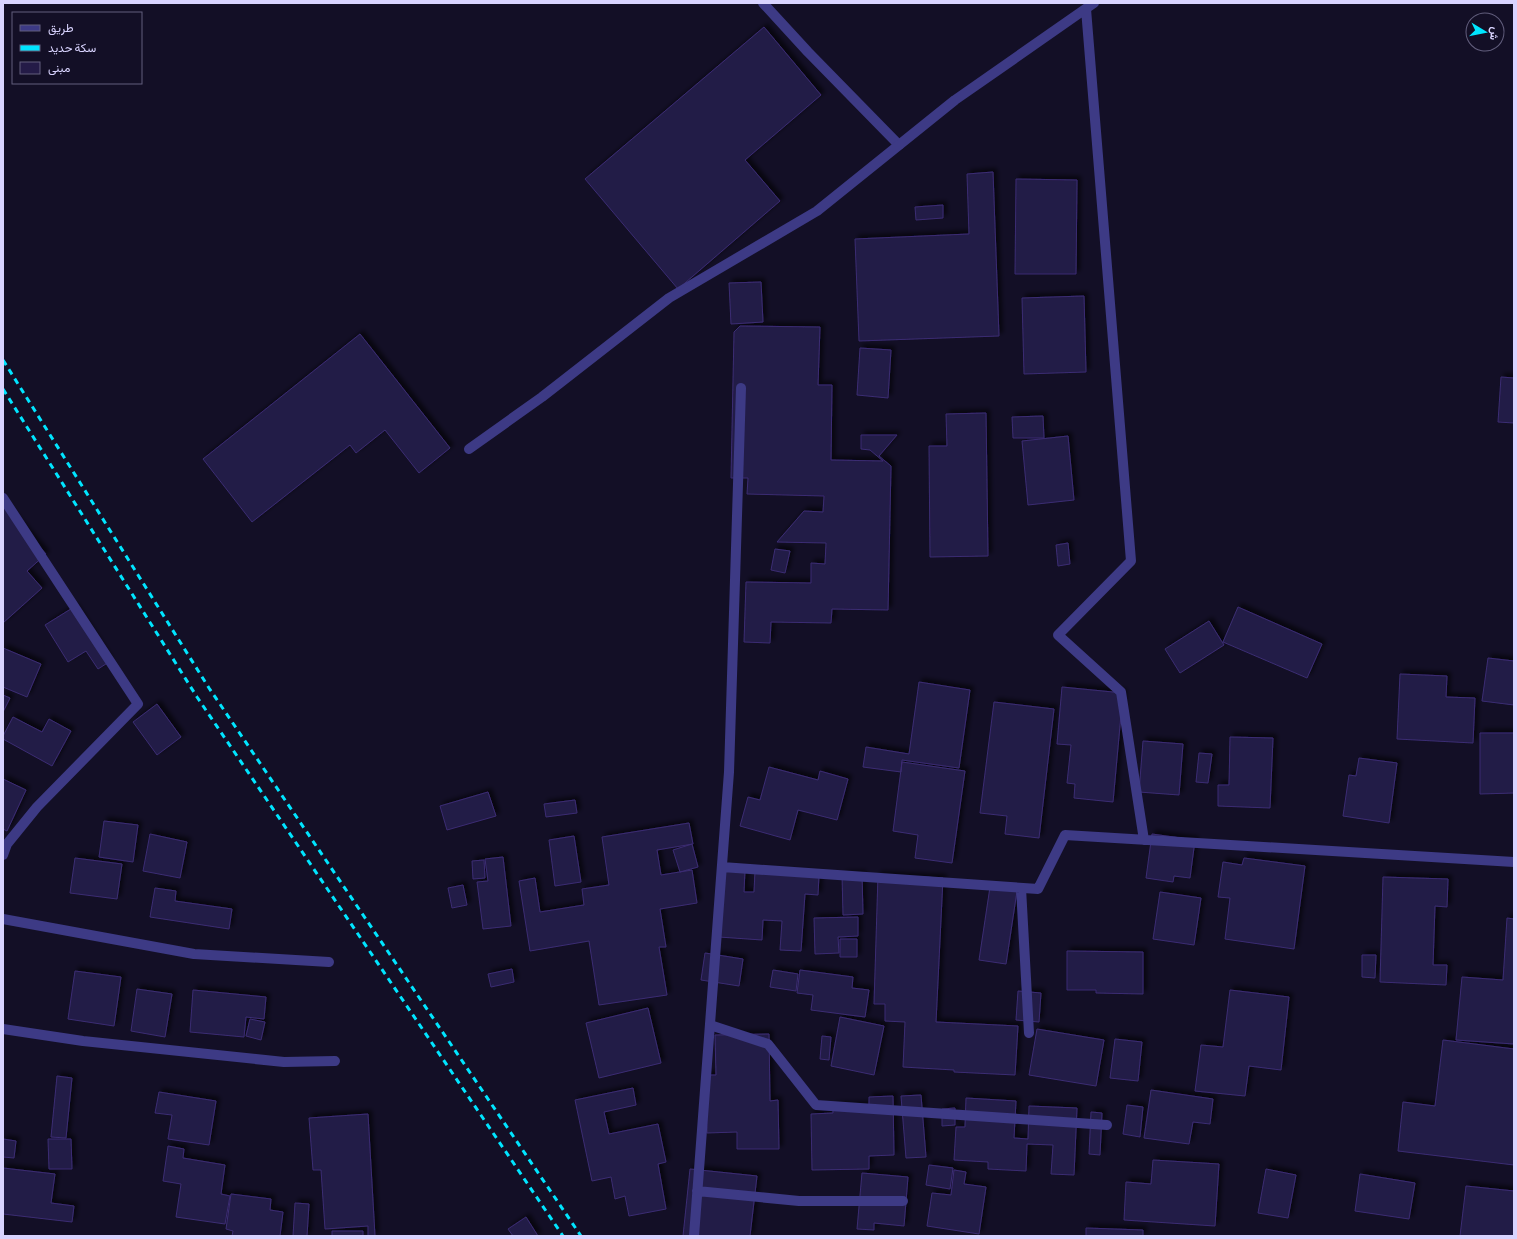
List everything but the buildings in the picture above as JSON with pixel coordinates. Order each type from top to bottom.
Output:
[{"type":"street","points":[[763,3],[808,52],[899,145]]},
{"type":"street","points":[[469,449],[542,397],[669,298],[817,211],[954,100],[1094,3]]},
{"type":"street","points":[[1086,9],[1131,561],[1058,635],[1121,692],[1144,840]]},
{"type":"street","points":[[694,1236],[729,772],[741,388]]},
{"type":"street","points":[[3,498],[138,704],[37,807],[6,844],[3,855]]},
{"type":"street","points":[[722,867],[1038,889],[1065,835],[1514,862]]},
{"type":"street","points":[[1021,888],[1029,1033]]},
{"type":"street","points":[[3,919],[194,954],[329,962]]},
{"type":"street","points":[[710,1025],[768,1044],[816,1105],[1108,1125]]},
{"type":"street","points":[[3,1029],[83,1041],[284,1062],[335,1061]]},
{"type":"street","points":[[697,1191],[799,1201],[903,1201]]},
{"type":"railway","points":[[3,360],[209,688],[581,1236]]},
{"type":"railway","points":[[3,389],[197,697],[563,1236]]}]
